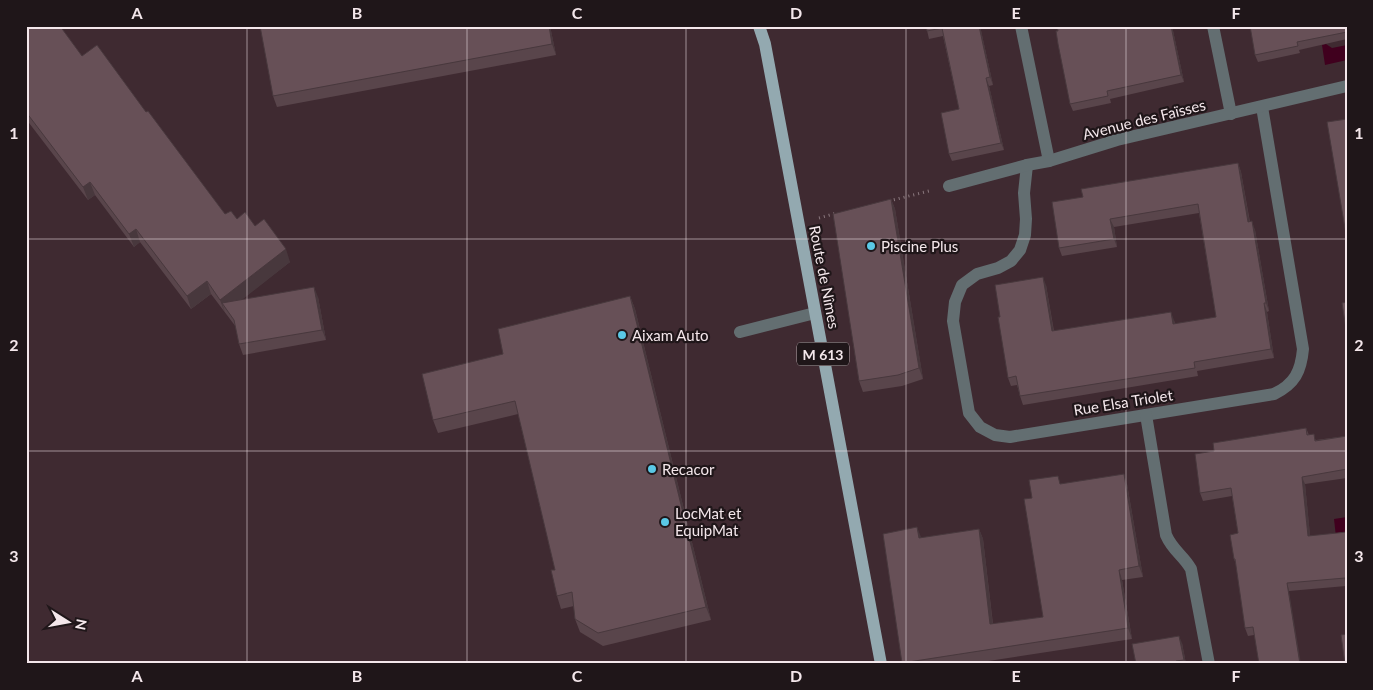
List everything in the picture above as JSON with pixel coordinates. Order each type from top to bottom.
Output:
[{"type":"main road","name":"Route de Nîmes","points":[[759,26],[765,44],[881,664]]},
{"type":"main road","name":"Route de Nîmes","points":[[765,26],[765,44]]},
{"type":"street","points":[[1021,26],[1049,161]]},
{"type":"street","points":[[1213,26],[1231,114]]},
{"type":"street","name":"Avenue des Faïsses","points":[[950,186],[1027,165],[1049,161],[1118,140],[1347,86]]},
{"type":"street","name":"Rue Elsa Triolet","points":[[1027,165],[1024,193],[1025,235],[1020,250],[1011,261],[998,268],[977,274],[962,285],[955,302],[953,321],[969,414],[980,427],[995,435],[1010,437],[1274,394],[1286,389],[1295,378],[1302,364],[1304,349],[1262,107]]},
{"type":"street","points":[[740,332],[815,313]]},
{"type":"street","points":[[1146,415],[1166,535],[1171,546],[1186,560],[1191,569],[1208,664]]},
{"type":"path","points":[[883,202],[950,186]]},
{"type":"path","points":[[798,223],[846,211]]},
{"type":"shaded area","points":[[1326,44],[1332,48],[1347,45],[1347,60],[1325,65],[1322,45]]},
{"type":"shaded area","points":[[1347,517],[1347,536],[1336,537],[1334,519]]},
{"type":"building","points":[[26,26],[60,26],[82,56],[97,45],[225,214],[231,211],[237,219],[245,212],[255,226],[264,219],[286,249],[220,300],[207,281],[187,296],[136,229],[129,234],[90,182],[83,187],[26,112]]},
{"type":"building","points":[[260,26],[549,26],[552,44],[273,96]]},
{"type":"building","points":[[926,26],[979,26],[990,77],[986,78],[1001,143],[949,154],[941,113],[959,109],[942,28],[927,31]]},
{"type":"building","points":[[1057,26],[1171,26],[1181,75],[1107,91],[1108,96],[1070,104],[1058,44]]},
{"type":"building","points":[[1250,26],[1347,26],[1347,32],[1297,42],[1298,46],[1255,55]]},
{"type":"building","points":[[1347,119],[1347,240],[1327,122]]},
{"type":"building","points":[[1238,163],[1248,222],[1252,221],[1266,303],[1264,303],[1271,349],[1194,362],[1195,368],[1020,396],[1016,376],[1008,378],[995,285],[1043,277],[1052,331],[1171,312],[1173,324],[1216,317],[1198,204],[1110,219],[1114,239],[1059,248],[1052,202],[1083,197],[1081,189]]},
{"type":"building","points":[[891,199],[919,368],[898,375],[859,381],[833,214]]},
{"type":"building","points":[[314,287],[322,330],[239,344],[234,320],[222,303]]},
{"type":"building","points":[[630,296],[706,607],[598,633],[575,619],[572,592],[557,596],[551,570],[555,570],[515,401],[433,420],[422,374],[503,354],[498,329]]},
{"type":"building","points":[[1347,302],[1347,335],[1342,303]]},
{"type":"building","points":[[1306,428],[1307,435],[1314,434],[1315,441],[1347,436],[1347,469],[1302,477],[1308,536],[1347,532],[1347,592],[1345,578],[1287,583],[1300,664],[1259,664],[1253,627],[1245,628],[1230,535],[1238,533],[1231,488],[1200,493],[1195,454],[1214,451],[1213,443]]},
{"type":"building","points":[[1124,474],[1139,566],[1119,570],[1128,628],[902,663],[883,534],[917,527],[919,538],[979,529],[990,624],[1043,617],[1024,499],[1032,498],[1029,480],[1058,476],[1060,484]]},
{"type":"building","points":[[1347,634],[1347,664],[1345,664],[1341,635]]},
{"type":"building","points":[[1179,636],[1184,660],[1176,661],[1176,664],[1136,664],[1132,644]]},
{"type":"place","name":"Piscine Plus","points":[[871,246]]},
{"type":"place","name":"Aixam Auto","points":[[622,335]]},
{"type":"place","name":"Recacor","points":[[652,469]]},
{"type":"place","name":"LocMat et EquipMat","points":[[665,522]]}]
